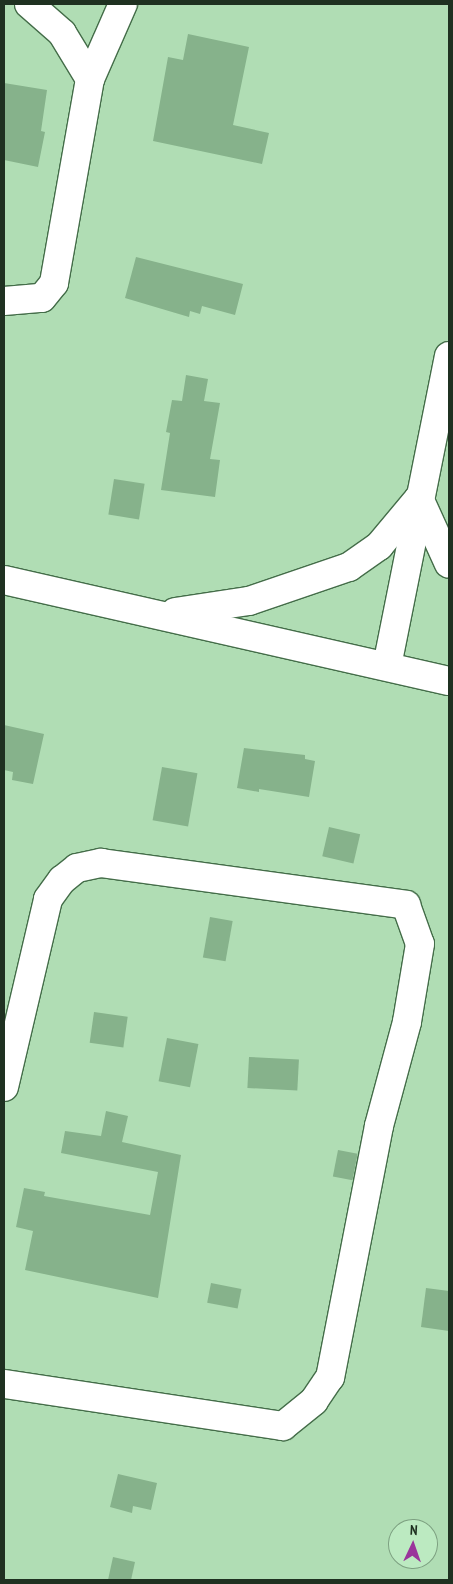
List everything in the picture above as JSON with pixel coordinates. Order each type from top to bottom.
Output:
[{"type":"street","points":[[29,4],[62,32],[90,79]]},
{"type":"street","points":[[4,301],[42,298],[54,283],[90,79],[123,4]]},
{"type":"street","points":[[387,666],[419,498],[449,356]]},
{"type":"street","points":[[419,498],[449,564]]},
{"type":"street","points":[[161,614],[249,601],[349,567],[379,546],[419,498]]},
{"type":"street","points":[[4,580],[161,614],[449,682]]},
{"type":"street","points":[[4,1087],[48,899],[62,880],[77,868],[101,863],[406,905],[420,944],[407,1022],[379,1126],[330,1377],[314,1400],[284,1426],[4,1384]]},
{"type":"building","points":[[188,34],[249,47],[233,125],[269,133],[262,164],[153,141],[168,57],[183,60]]},
{"type":"building","points":[[4,83],[47,90],[41,131],[45,132],[38,167],[4,160]]},
{"type":"building","points":[[136,257],[243,284],[235,315],[202,306],[200,314],[190,311],[189,317],[125,298]]},
{"type":"building","points":[[186,375],[208,379],[204,401],[220,403],[210,459],[220,460],[215,497],[161,490],[170,433],[166,432],[172,400],[182,401]]},
{"type":"building","points":[[114,479],[145,484],[139,519],[108,515]]},
{"type":"building","points":[[4,725],[44,734],[33,784],[12,780],[13,772],[4,770]]},
{"type":"building","points":[[244,748],[305,755],[305,759],[315,761],[309,797],[259,789],[259,792],[237,788]]},
{"type":"building","points":[[162,767],[197,773],[188,826],[153,820]]},
{"type":"building","points":[[329,827],[360,834],[353,863],[322,856]]},
{"type":"building","points":[[210,917],[233,921],[226,961],[203,957]]},
{"type":"building","points":[[94,1012],[128,1017],[123,1047],[90,1043]]},
{"type":"building","points":[[167,1038],[198,1044],[190,1087],[159,1081]]},
{"type":"building","points":[[249,1057],[299,1060],[297,1091],[247,1088]]},
{"type":"building","points":[[106,1111],[128,1116],[122,1142],[181,1155],[158,1298],[25,1270],[33,1231],[16,1227],[24,1188],[45,1192],[44,1196],[150,1215],[158,1172],[61,1153],[65,1131],[101,1136]]},
{"type":"building","points":[[338,1150],[358,1154],[352,1180],[333,1177]]},
{"type":"building","points":[[211,1283],[241,1289],[238,1309],[207,1303]]},
{"type":"building","points":[[426,1288],[449,1291],[449,1331],[421,1327]]},
{"type":"building","points":[[118,1474],[157,1483],[151,1510],[133,1506],[132,1513],[110,1507]]},
{"type":"building","points":[[113,1557],[135,1562],[131,1580],[108,1580]]}]
